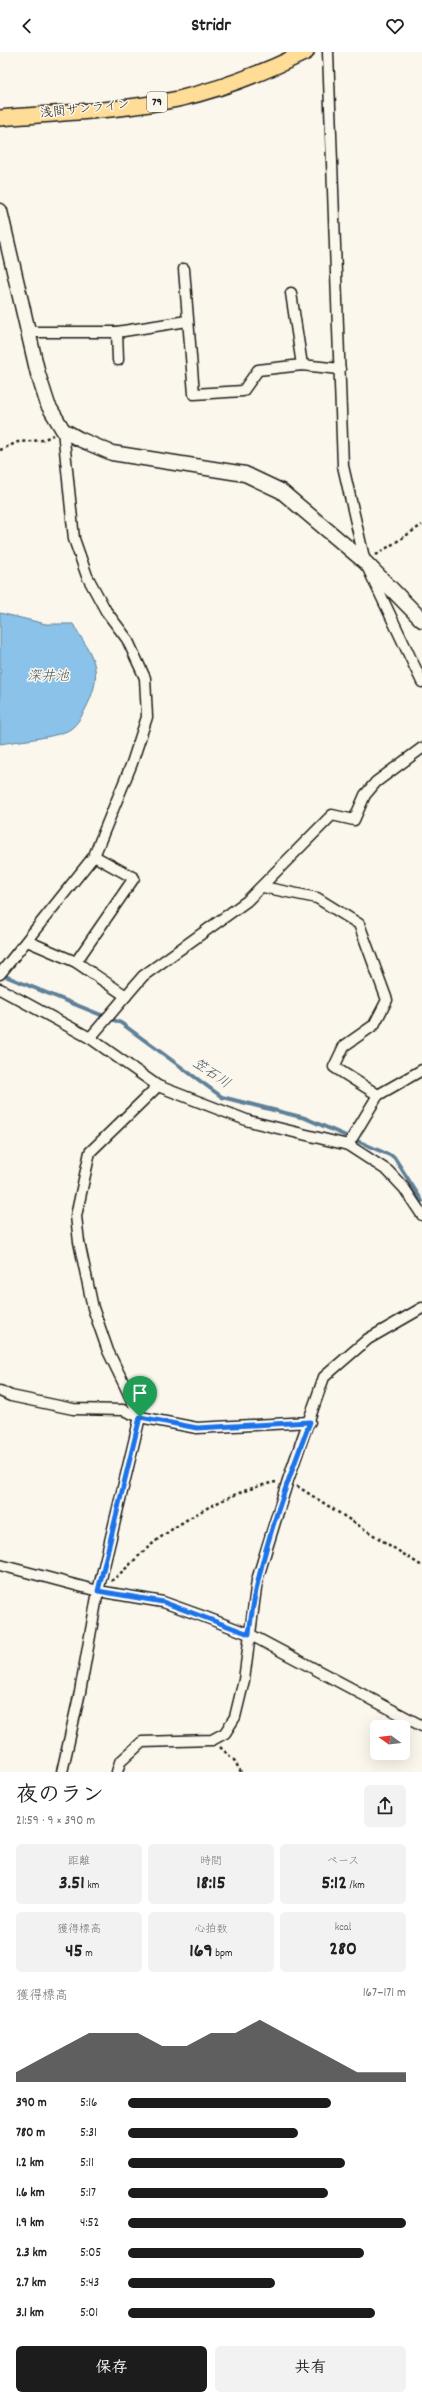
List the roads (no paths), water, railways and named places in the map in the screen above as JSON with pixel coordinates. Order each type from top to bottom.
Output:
[{"type":"main road","name":"浅間サンライン","points":[[0,118],[128,106],[179,98],[250,77],[306,52]]},
{"type":"street","points":[[328,52],[343,466],[366,562],[422,682]]},
{"type":"street","points":[[0,210],[38,374],[48,405],[63,430],[74,539],[87,576],[106,611],[127,639],[145,678],[147,718],[132,763],[94,856],[0,974]]},
{"type":"street","points":[[184,269],[194,394],[243,390],[258,370],[302,366],[340,369]]},
{"type":"street","points":[[291,293],[302,366]]},
{"type":"street","points":[[28,332],[116,332],[187,321]]},
{"type":"street","points":[[116,332],[118,360]]},
{"type":"street","points":[[63,430],[79,440],[112,453],[245,474],[281,491],[366,562],[422,620]]},
{"type":"street","points":[[90,1038],[143,976],[263,888],[332,815],[354,820],[365,795],[376,782],[422,748]]},
{"type":"street","points":[[76,962],[134,878],[94,856]]},
{"type":"street","points":[[263,888],[317,898],[358,924],[387,1000],[374,1025],[344,1046],[334,1067],[378,1095]]},
{"type":"street","points":[[27,941],[76,962],[126,996]]},
{"type":"street","points":[[0,989],[90,1038],[158,1086],[249,1121],[348,1145],[388,1171],[404,1188],[422,1215]]},
{"type":"street","points":[[348,1145],[378,1095],[422,1070]]},
{"type":"street","points":[[62,1772],[80,1692],[98,1591],[140,1417],[108,1351],[93,1308],[79,1242],[76,1216],[90,1152],[158,1086]]},
{"type":"street","points":[[117,1772],[120,1762],[142,1742],[212,1740],[225,1734],[235,1717],[244,1680],[257,1580],[288,1480],[310,1422],[324,1377],[368,1339],[422,1308]]},
{"type":"street","points":[[0,1391],[11,1396],[73,1409],[122,1410],[140,1417],[197,1428],[310,1422]]},
{"type":"street","points":[[0,1565],[98,1591],[163,1602],[249,1634],[422,1726]]},
{"type":"water","name":"深井池","points":[[0,613],[46,624],[73,624],[91,655],[96,673],[92,695],[78,721],[70,729],[53,736],[0,744]]},
{"type":"waterway","name":"笠石川","points":[[0,974],[121,1023],[222,1097],[305,1118],[394,1157],[422,1201]]}]
